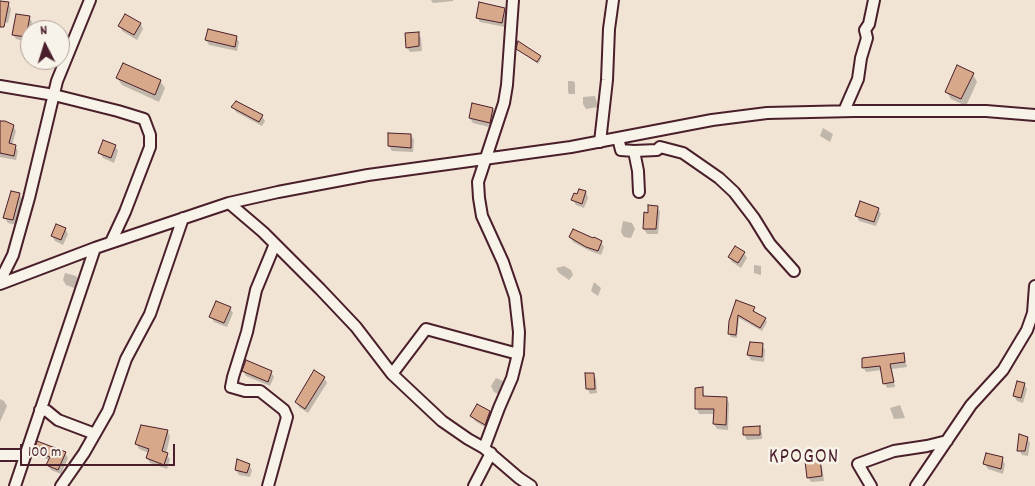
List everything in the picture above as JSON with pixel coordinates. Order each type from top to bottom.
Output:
[{"type":"street","points":[[0,282],[12,255],[29,198],[57,81],[90,0]]},
{"type":"street","points":[[474,486],[488,450],[499,408],[512,378],[518,354],[519,332],[515,297],[503,262],[482,216],[478,182],[504,104],[513,0]]},
{"type":"street","points":[[600,142],[613,0]]},
{"type":"street","points":[[844,111],[858,79],[861,58],[867,38],[866,30],[874,0]]},
{"type":"street","points":[[0,86],[54,95],[144,119],[150,135],[150,147],[125,212],[111,242]]},
{"type":"street","points":[[0,282],[111,242],[229,203],[368,175],[600,142],[712,120],[767,113],[986,111],[1035,114]]},
{"type":"street","points":[[618,138],[621,150],[657,150],[660,147],[683,153],[720,178],[734,192],[754,218],[770,244],[794,271]]},
{"type":"street","points":[[634,151],[638,171],[639,192]]},
{"type":"street","points":[[229,203],[275,244],[356,327],[392,374],[442,421],[488,450],[531,486]]},
{"type":"street","points":[[62,486],[84,453],[108,411],[126,360],[150,314],[183,218]]},
{"type":"street","points":[[268,486],[287,417],[284,410],[260,390],[245,391],[231,387],[247,332],[256,290],[275,244]]},
{"type":"street","points":[[15,486],[95,248]]},
{"type":"street","points":[[916,486],[971,405],[1003,370],[1027,330],[1033,313],[1035,286]]},
{"type":"street","points":[[392,374],[426,329],[518,354]]},
{"type":"street","points":[[40,410],[47,411],[58,420],[95,434]]},
{"type":"street","points":[[871,486],[858,464],[894,451],[947,441]]},
{"type":"street","points":[[0,455],[25,455]]},
{"type":"building","points":[[0,1],[9,2],[4,27],[0,27]]},
{"type":"building","points":[[479,2],[505,8],[502,23],[476,18]]},
{"type":"building","points":[[16,14],[30,16],[29,20],[20,20],[20,36],[12,35]]},
{"type":"building","points":[[125,14],[141,23],[134,35],[118,26]]},
{"type":"building","points":[[208,29],[237,36],[235,47],[205,40]]},
{"type":"building","points":[[419,32],[419,46],[406,48],[405,33]]},
{"type":"building","points":[[518,41],[541,56],[537,62],[516,49]]},
{"type":"building","points":[[123,63],[161,80],[155,95],[116,78]]},
{"type":"building","points":[[957,65],[974,73],[961,99],[945,92]]},
{"type":"building","points":[[236,101],[263,115],[259,122],[231,107]]},
{"type":"building","points":[[472,103],[493,108],[490,123],[469,118]]},
{"type":"building","points":[[0,121],[14,125],[9,143],[16,145],[14,156],[0,153]]},
{"type":"building","points":[[388,133],[411,134],[411,148],[388,146]]},
{"type":"building","points":[[103,140],[116,145],[111,158],[98,153]]},
{"type":"building","points":[[579,189],[586,191],[582,204],[571,200],[574,193],[577,194]]},
{"type":"building","points":[[11,191],[20,193],[13,220],[3,218]]},
{"type":"building","points":[[860,201],[879,208],[874,222],[855,216]]},
{"type":"building","points":[[648,205],[658,206],[656,229],[643,229],[644,212],[648,213]]},
{"type":"building","points":[[56,224],[66,228],[61,240],[51,236]]},
{"type":"building","points":[[573,229],[602,241],[598,251],[586,247],[569,237]]},
{"type":"building","points":[[735,246],[745,252],[738,263],[728,257]]},
{"type":"building","points":[[736,300],[755,307],[753,311],[766,318],[760,328],[738,315],[736,335],[728,334],[729,321]]},
{"type":"building","points":[[216,301],[231,307],[224,323],[209,317]]},
{"type":"building","points":[[750,342],[763,343],[762,357],[747,355]]},
{"type":"building","points":[[904,353],[905,362],[890,364],[894,382],[883,384],[880,366],[862,368],[862,358]]},
{"type":"building","points":[[246,360],[272,371],[268,382],[242,371]]},
{"type":"building","points":[[314,370],[325,377],[305,409],[295,402]]},
{"type":"building","points":[[585,373],[594,373],[595,389],[586,389]]},
{"type":"building","points":[[1017,381],[1025,383],[1021,398],[1013,396]]},
{"type":"building","points":[[703,387],[703,396],[727,397],[726,425],[713,424],[714,409],[695,409],[695,388]]},
{"type":"building","points":[[477,404],[490,411],[485,425],[470,416]]},
{"type":"building","points":[[141,425],[168,430],[162,451],[168,453],[164,465],[146,458],[149,449],[135,444]]},
{"type":"building","points":[[760,426],[760,435],[743,435],[743,427]]},
{"type":"building","points":[[1019,434],[1028,437],[1025,451],[1017,451]]},
{"type":"building","points":[[37,441],[66,452],[58,470],[46,465],[50,457],[34,451]]},
{"type":"building","points":[[986,453],[1003,457],[1001,469],[983,464]]},
{"type":"building","points":[[237,459],[250,464],[247,473],[235,470]]},
{"type":"building","points":[[820,459],[822,476],[807,478],[805,461]]},
{"type":"district","name":"KPOGON","points":[[804,459]]}]
